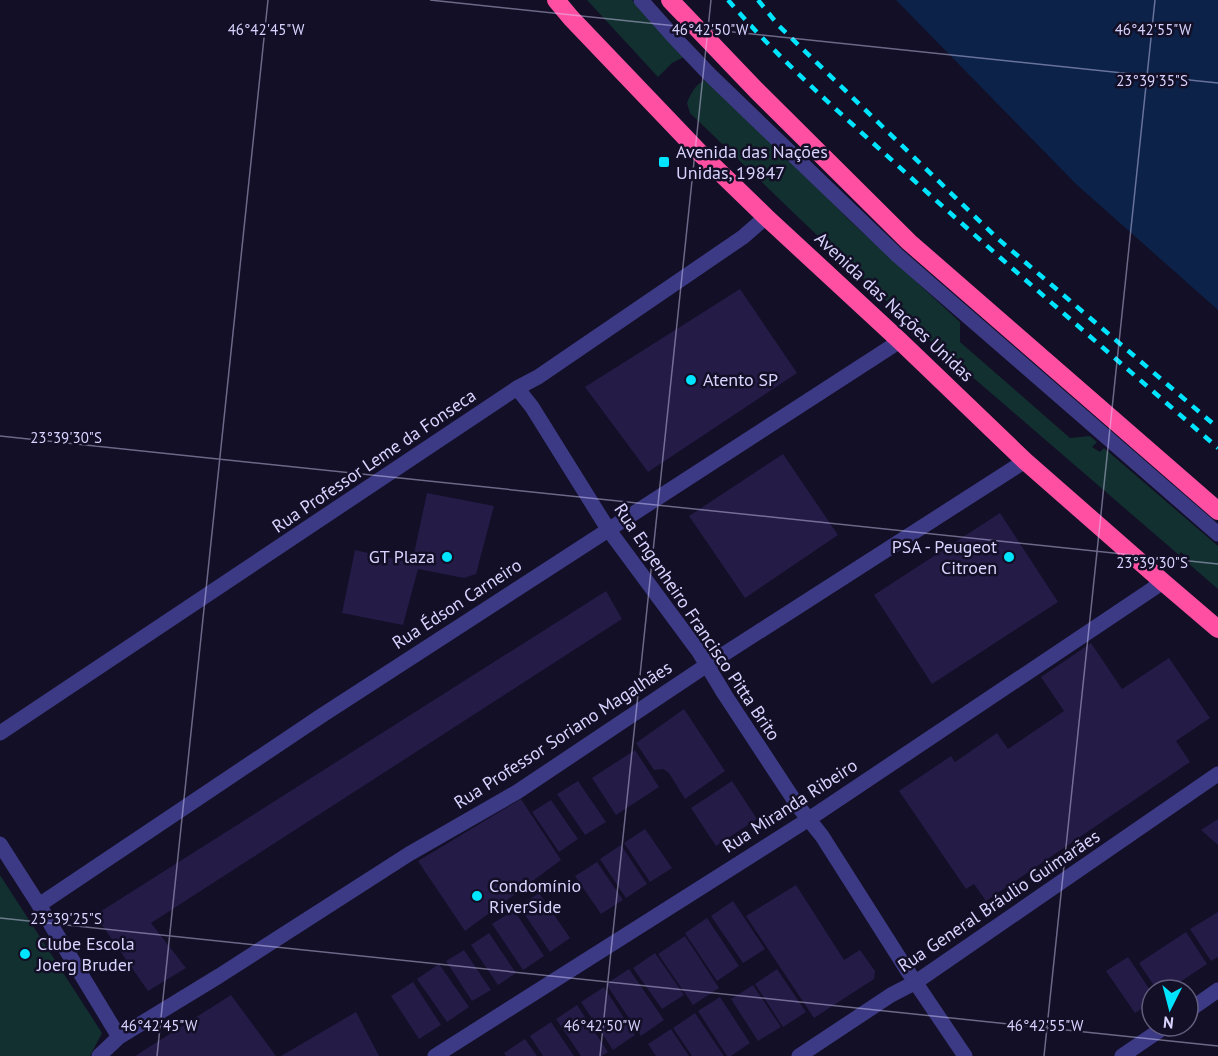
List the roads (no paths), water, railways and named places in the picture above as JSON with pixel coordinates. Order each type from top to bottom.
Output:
[{"type":"highway","name":"Avenida das Nações Unidas","points":[[556,0],[701,154],[766,217],[1025,460],[1218,629]]},
{"type":"highway","points":[[670,0],[756,90],[909,242],[1218,511]]},
{"type":"street","points":[[641,0],[710,75],[897,255],[1218,534]]},
{"type":"street","name":"Rua Professor Leme da Fonseca","points":[[0,733],[517,388],[538,377],[733,243],[766,217]]},
{"type":"street","name":"Rua Édson Carneiro","points":[[39,905],[321,716],[900,341]]},
{"type":"street","name":"Rua Engenheiro Francisco Pitta Brito","points":[[517,388],[532,407],[608,529],[699,652],[965,1056]]},
{"type":"street","name":"Rua Professor Soriano Magalhães","points":[[99,1056],[119,1037],[409,854],[517,792],[707,665],[1025,460]]},
{"type":"street","name":"Rua Miranda Ribeiro","points":[[435,1056],[808,819],[1163,582]]},
{"type":"street","name":"Rua General Bráulio Guimarães","points":[[799,1056],[891,995],[916,982],[1218,774]]},
{"type":"street","points":[[0,844],[119,1037]]},
{"type":"street","points":[[1200,1003],[1218,990]]},
{"type":"street","points":[[1122,1056],[1148,1038]]},
{"type":"water","points":[[896,0],[1218,0],[1218,310],[1076,184]]},
{"type":"railway","points":[[728,0],[770,46],[838,111],[984,243],[1218,448]]},
{"type":"railway","points":[[758,0],[779,26],[997,238],[1218,428]]},
{"type":"place","name":"Avenida das Nações Unidas, 19847","points":[[664,162]]},
{"type":"place","name":"Atento SP","points":[[691,380]]},
{"type":"place","name":"GT Plaza","points":[[447,557]]},
{"type":"place","name":"PSA - Peugeot Citroen","points":[[1009,557]]},
{"type":"place","name":"Condomínio RiverSide","points":[[477,896]]},
{"type":"place","name":"Clube Escola Joerg Bruder","points":[[25,954]]}]
